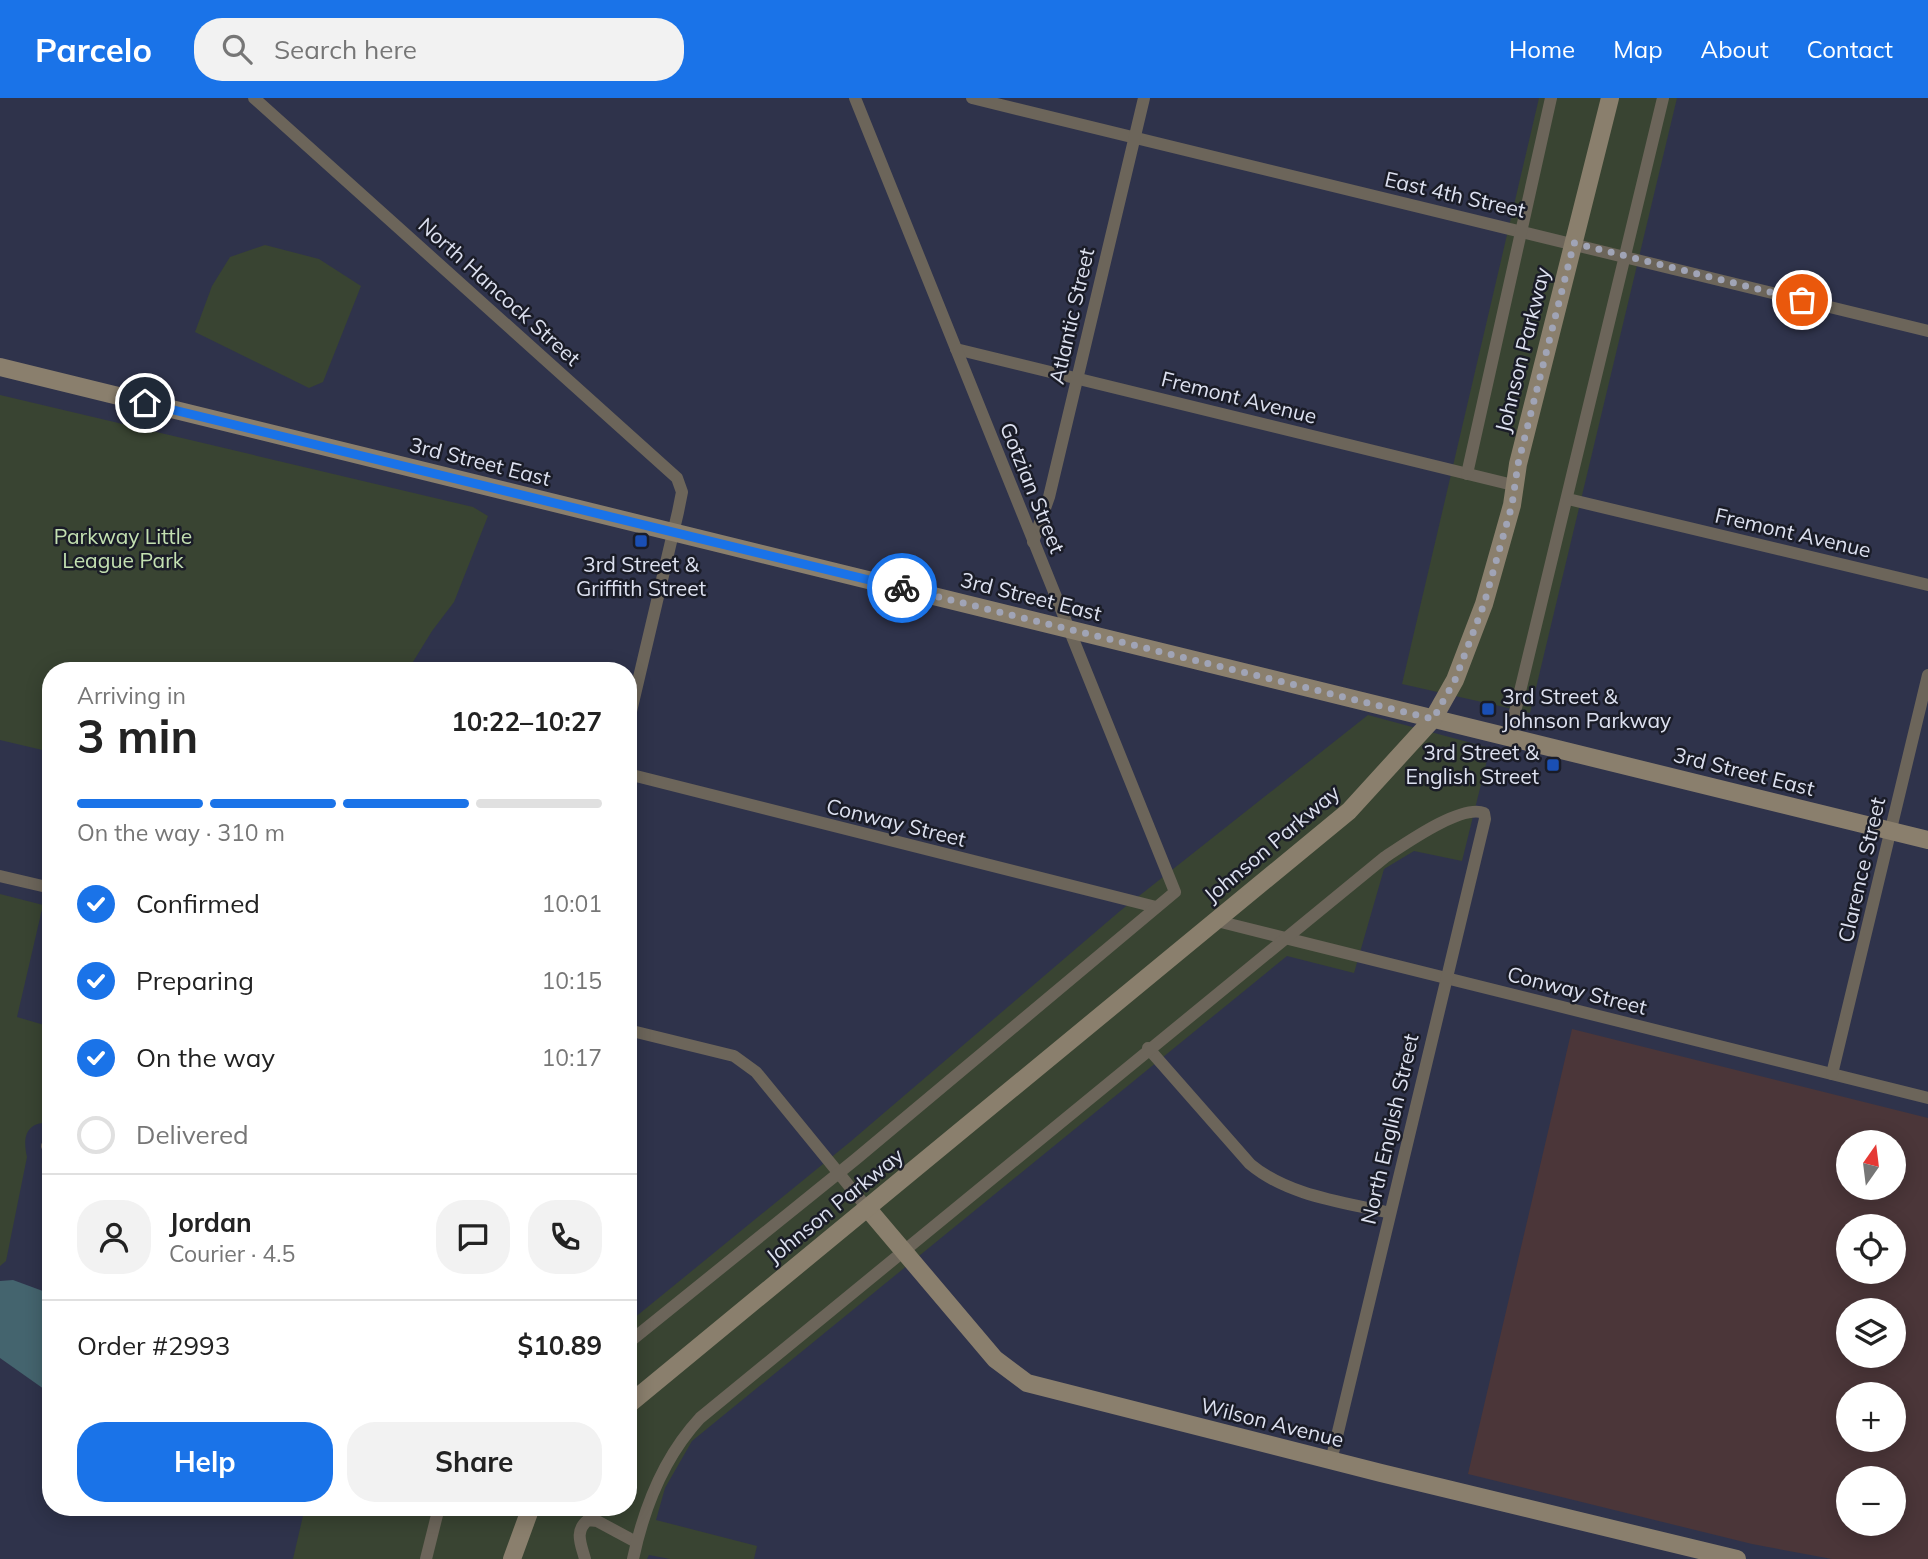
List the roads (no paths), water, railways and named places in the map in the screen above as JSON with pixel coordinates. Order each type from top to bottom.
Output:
[{"type":"street","name":"North Hancock Street","points":[[254,98],[677,478],[682,492],[637,686]]},
{"type":"street","name":"Gotzian Street","points":[[855,98],[1175,892]]},
{"type":"street","name":"East 4th Street","points":[[972,98],[1928,331]]},
{"type":"street","name":"Atlantic Street","points":[[1032,542],[1049,496],[1144,98]]},
{"type":"street","name":"Johnson Parkway","points":[[1466,474],[1551,98]]},
{"type":"street","name":"Johnson Parkway","points":[[637,1398],[1349,811],[1433,719],[1471,643],[1512,505],[1513,485],[1610,98]]},
{"type":"street","points":[[1509,737],[1663,98]]},
{"type":"street","name":"Fremont Avenue","points":[[956,349],[1513,485]]},
{"type":"street","name":"3rd Street East","points":[[0,367],[1928,840]]},
{"type":"street","name":"Fremont Avenue","points":[[1568,499],[1928,585]]},
{"type":"street","name":"Clarence Street","points":[[1832,1074],[1928,675]]},
{"type":"street","name":"Conway Street","points":[[637,776],[1156,907]]},
{"type":"street","name":"North English Street","points":[[1287,939],[1385,857],[1435,826],[1470,811],[1478,810],[1484,813],[1485,820],[1331,1461]]},
{"type":"street","points":[[0,876],[42,886]]},
{"type":"street","name":"Johnson Parkway","points":[[637,1336],[1175,892]]},
{"type":"street","name":"Conway Street","points":[[1217,920],[1928,1098]]},
{"type":"street","points":[[633,1559],[636,1542],[659,1478],[681,1438],[700,1418],[1148,1048],[1287,939]]},
{"type":"street","points":[[637,1032],[734,1056],[756,1072],[868,1209]]},
{"type":"street","points":[[1148,1048],[1264,1176],[1297,1190],[1390,1213]]},
{"type":"street","name":"Wilson Avenue","points":[[868,1209],[995,1359],[1027,1383],[1725,1558]]},
{"type":"street","points":[[426,1559],[437,1516]]},
{"type":"street","points":[[512,1559],[528,1516]]},
{"type":"street","points":[[585,1559],[578,1534],[582,1525],[589,1520],[597,1521],[636,1542]]},
{"type":"water","points":[[13,1280],[42,1291],[42,1388],[0,1358],[0,1281]]},
{"type":"place","name":"3rd Street & Griffith Street","points":[[641,541]]},
{"type":"place","name":"3rd Street & Johnson Parkway","points":[[1488,709]]},
{"type":"place","name":"3rd Street & English Street","points":[[1553,765]]},
{"type":"park label","name":"Parkway Little League Park","points":[[123,549]]}]
